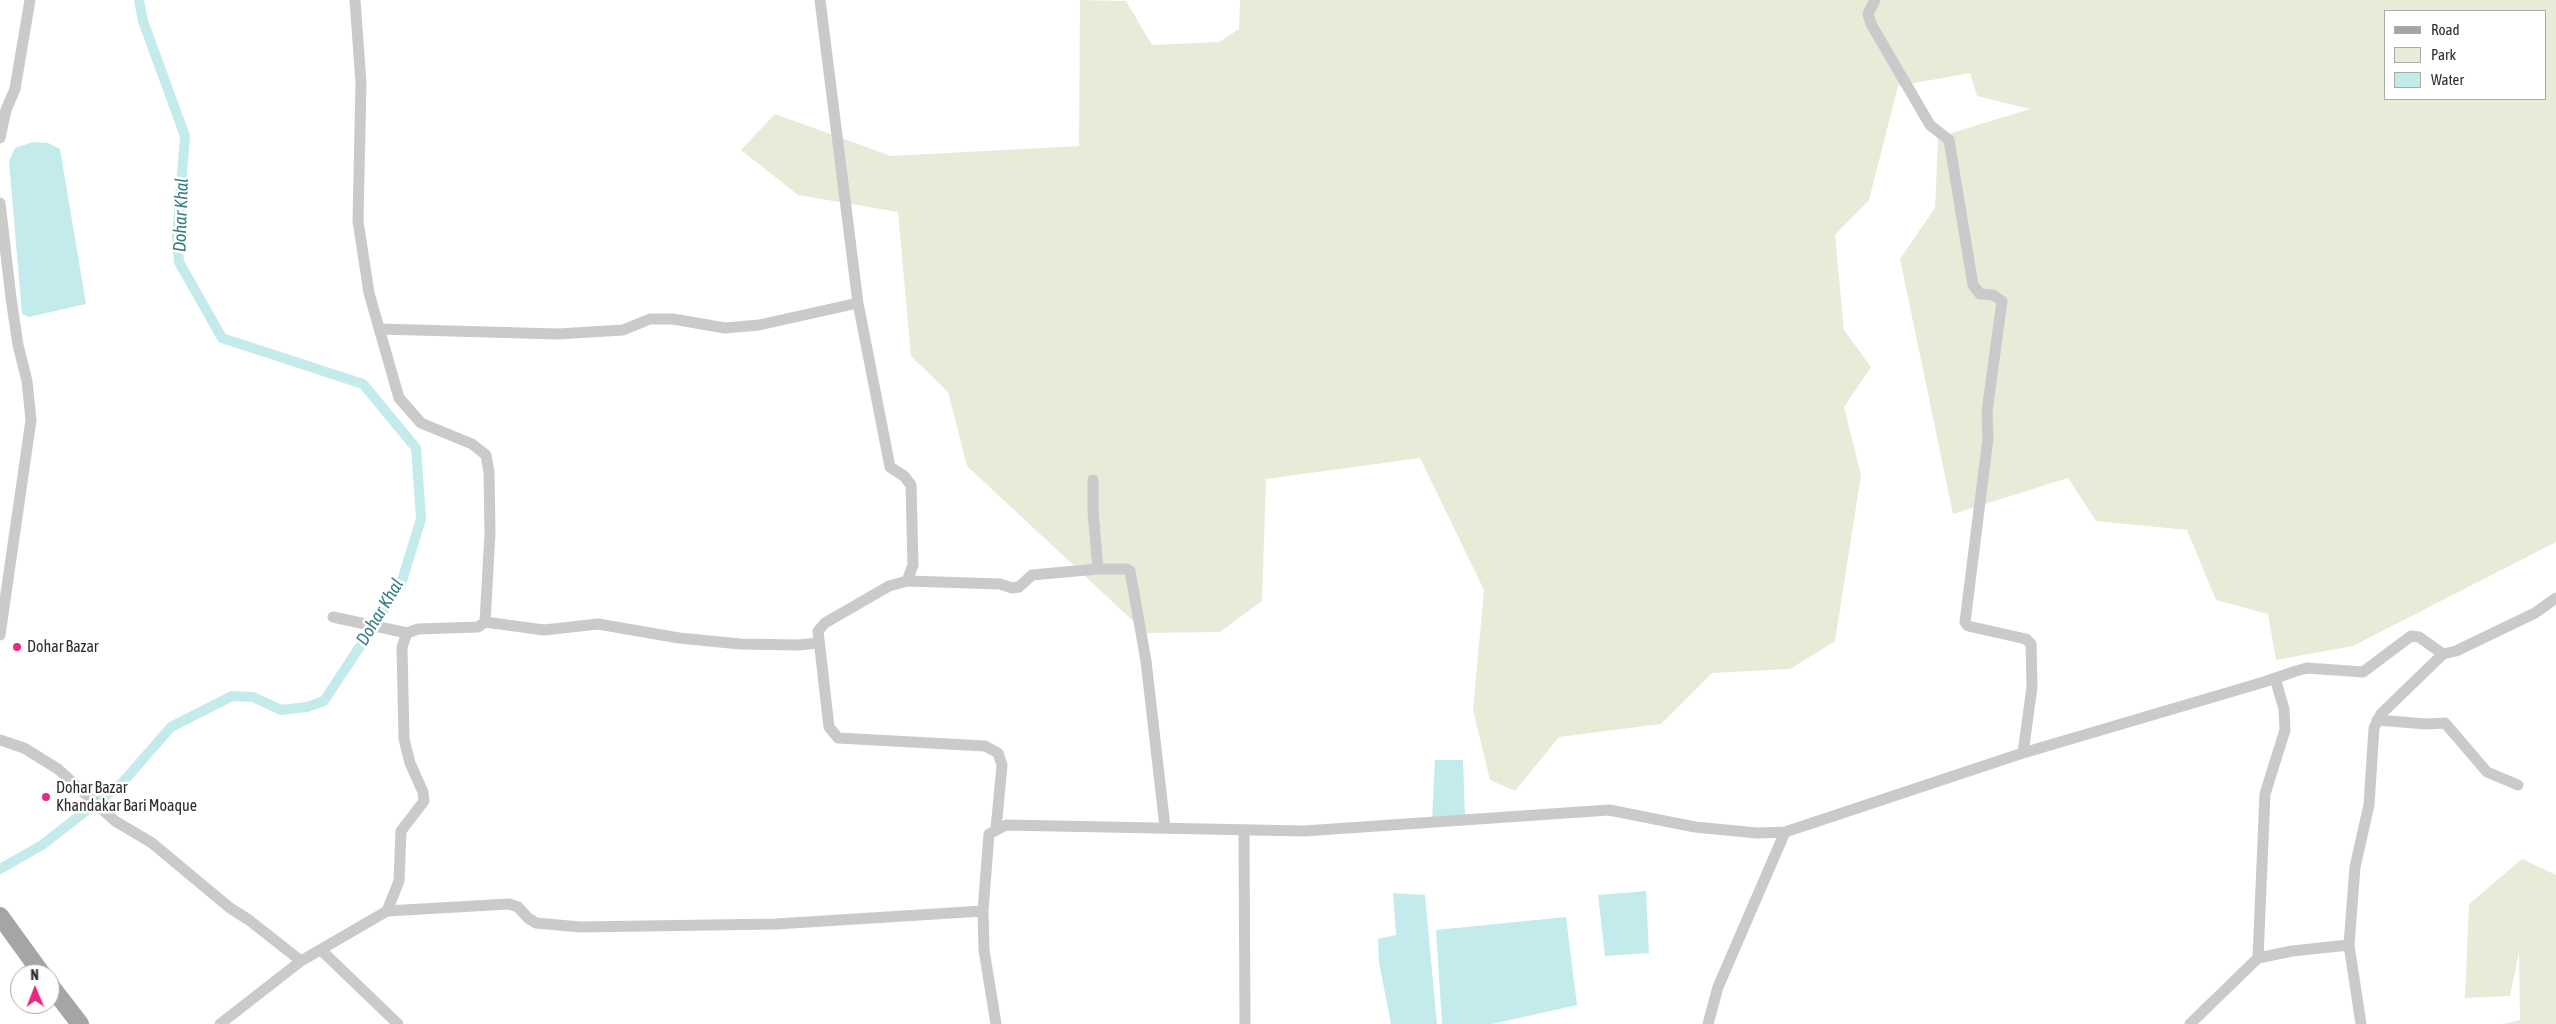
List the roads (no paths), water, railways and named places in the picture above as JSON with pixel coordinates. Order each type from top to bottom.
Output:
[{"type":"main road","points":[[0,916],[35,964]]},
{"type":"main road","points":[[60,998],[80,1024]]},
{"type":"street","points":[[0,138],[6,110],[15,89],[30,0]]},
{"type":"street","points":[[355,0],[361,83],[358,221],[369,293],[399,398],[421,423],[472,444],[486,455],[490,533],[485,622]]},
{"type":"street","points":[[820,0],[858,303],[890,467],[904,476],[911,485],[913,565],[907,581]]},
{"type":"street","points":[[1875,0],[1868,14],[1871,24],[1930,125],[1949,140],[1973,285],[1980,294],[1992,295],[2002,300],[1987,412],[1988,438],[1965,622],[1968,626],[2026,639],[2031,644],[2032,687],[2023,753]]},
{"type":"street","points":[[0,202],[14,317],[27,382],[31,420],[0,635]]},
{"type":"street","points":[[380,329],[558,334],[623,330],[650,319],[673,319],[725,328],[759,325],[858,303]]},
{"type":"street","points":[[1093,480],[1093,511],[1098,569]]},
{"type":"street","points":[[996,829],[1002,765],[998,753],[985,746],[838,738],[829,727],[818,643],[818,631],[825,623],[889,586],[907,581],[1000,584],[1012,588],[1019,587],[1032,575],[1098,569],[1126,568],[1130,570],[1150,690],[1165,827]]},
{"type":"street","points":[[2361,1024],[2349,945],[2355,868],[2369,805],[2374,728],[2377,720],[2443,654],[2456,651],[2535,613],[2556,598]]},
{"type":"street","points":[[333,617],[407,633],[418,629],[478,627],[485,622],[544,630],[598,624],[679,638],[740,644],[799,645],[818,643]]},
{"type":"street","points":[[387,911],[399,881],[401,831],[424,801],[423,792],[410,763],[404,738],[402,647],[407,633]]},
{"type":"street","points":[[996,1024],[984,950],[983,911],[989,834],[1006,825],[1304,831],[1610,810],[1695,827],[1757,833],[1784,832],[2023,753],[2307,668],[2363,672],[2411,636],[2420,637],[2443,654]]},
{"type":"street","points":[[2258,958],[2265,794],[2269,775],[2285,730],[2284,709],[2275,678]]},
{"type":"street","points":[[2377,720],[2426,724],[2445,723],[2487,772],[2518,785]]},
{"type":"street","points":[[0,740],[24,748],[74,782],[115,821],[152,843],[230,908],[249,920],[301,961]]},
{"type":"street","points":[[1244,831],[1244,1024]]},
{"type":"street","points":[[1708,1024],[1718,987],[1784,832]]},
{"type":"street","points":[[220,1024],[301,961],[387,911],[509,904],[518,907],[528,918],[536,923],[580,927],[776,924],[983,911]]},
{"type":"street","points":[[2190,1024],[2258,958],[2292,951],[2349,945]]},
{"type":"street","points":[[321,950],[398,1024]]},
{"type":"water","points":[[33,142],[48,143],[60,149],[86,304],[29,317],[22,314],[9,161],[15,148]]},
{"type":"water","points":[[1435,760],[1463,760],[1465,816],[1432,820]]},
{"type":"water","points":[[1646,891],[1649,953],[1605,956],[1598,895]]},
{"type":"water","points":[[1393,893],[1425,895],[1437,1024],[1391,1024],[1379,962],[1378,939],[1396,935]]},
{"type":"water","points":[[1566,917],[1577,1005],[1492,1024],[1442,1024],[1436,930]]},
{"type":"waterway","name":"Dohar Khal","points":[[0,869],[42,845],[122,783],[171,727],[232,696],[253,697],[281,710],[307,707],[324,701],[401,584],[421,519],[416,448],[363,384],[222,338],[179,262],[177,237],[185,136],[143,21],[139,0]]},
{"type":"place","name":"Dohar Bazar","points":[[17,647]]},
{"type":"place","name":"Dohar Bazar Khandakar Bari Moaque","points":[[46,797]]}]
